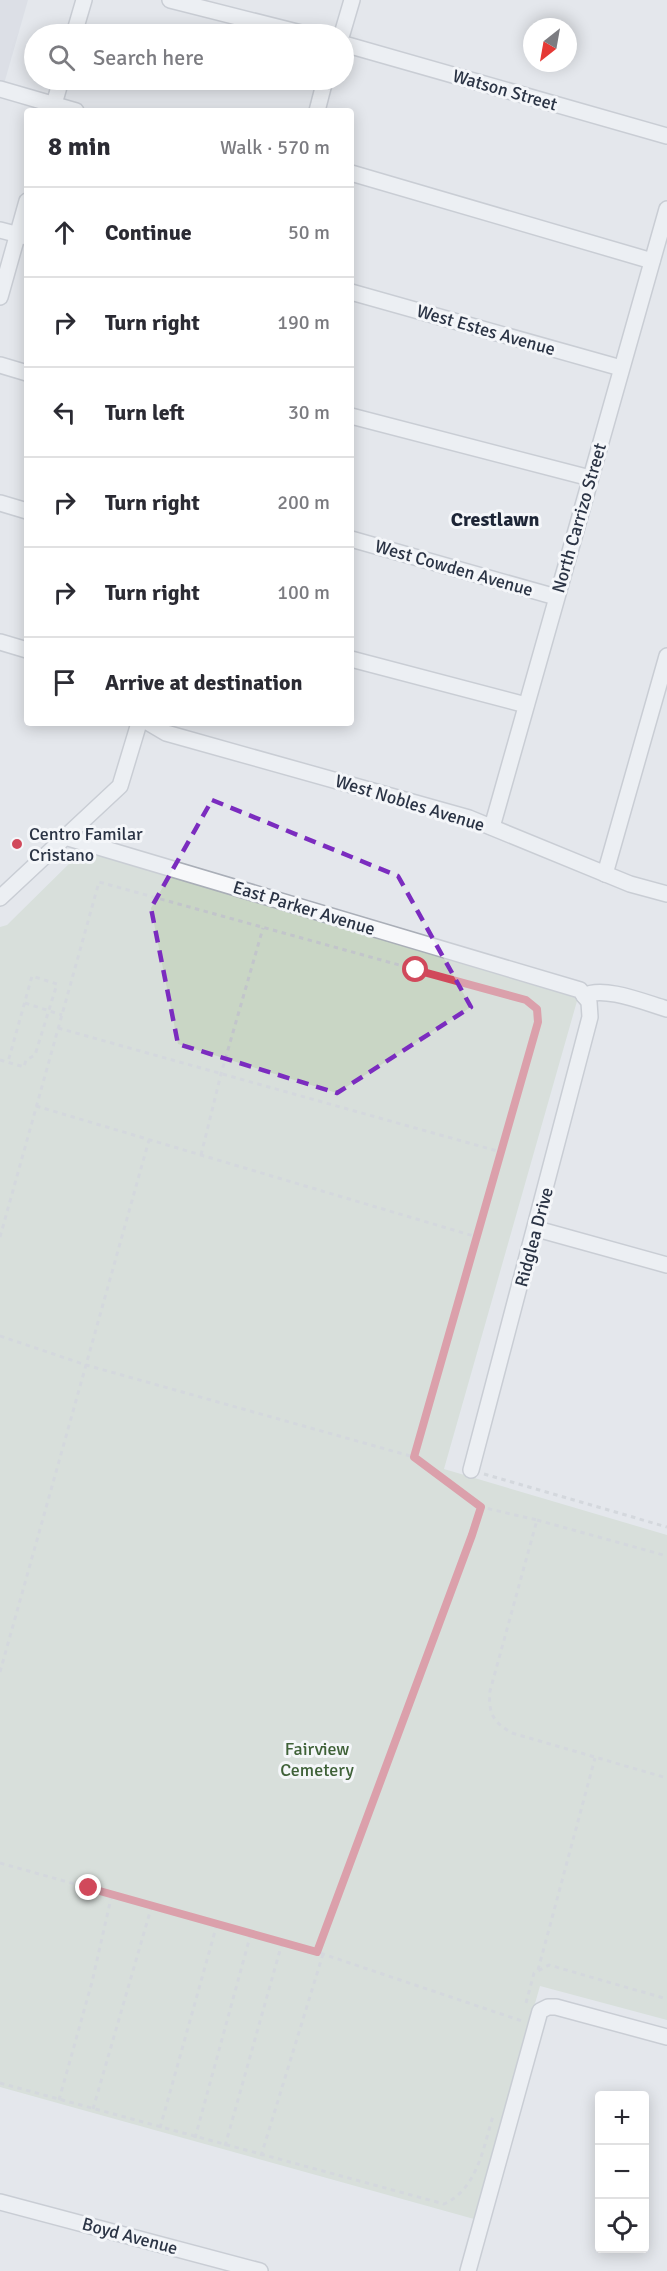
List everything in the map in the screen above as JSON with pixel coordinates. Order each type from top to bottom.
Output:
[{"type":"street","points":[[77,24],[84,0]]},
{"type":"street","points":[[170,0],[265,24]]},
{"type":"street","points":[[345,24],[352,0]]},
{"type":"street","name":"Watson Street","points":[[354,47],[667,136]]},
{"type":"street","points":[[0,89],[53,108],[58,90]]},
{"type":"street","points":[[318,108],[322,90]]},
{"type":"street","points":[[354,174],[652,261]]},
{"type":"street","name":"North Carrizo Street","points":[[492,827],[667,209]]},
{"type":"street","points":[[0,230],[22,236],[0,297]]},
{"type":"street","name":"West Estes Avenue","points":[[354,293],[621,368]]},
{"type":"street","points":[[0,365],[24,372]]},
{"type":"street","points":[[354,417],[590,477]]},
{"type":"street","points":[[0,503],[24,510]]},
{"type":"street","name":"West Cowden Avenue","points":[[354,540],[556,597]]},
{"type":"street","points":[[0,642],[24,649]]},
{"type":"street","points":[[605,874],[667,656]]},
{"type":"street","points":[[354,660],[526,705]]},
{"type":"street","points":[[0,898],[120,786],[138,726]]},
{"type":"street","name":"West Nobles Avenue","points":[[155,726],[166,733],[469,818],[630,884],[667,894]]},
{"type":"street","name":"East Parker Avenue","points":[[65,837],[580,990],[587,999]]},
{"type":"street","points":[[587,999],[591,992],[604,992],[667,1009]]},
{"type":"street","name":"Ridglea Drive","points":[[471,1470],[537,1229],[590,1017],[587,999]]},
{"type":"street","points":[[537,1229],[667,1265]]},
{"type":"street","points":[[468,2271],[540,2011],[548,2007],[556,2007],[667,2037]]},
{"type":"street","name":"Boyd Avenue","points":[[0,2202],[260,2271]]},
{"type":"path","points":[[0,1237],[99,882],[526,1000],[537,1009],[538,1022],[414,1457]]},
{"type":"path","points":[[201,1155],[221,1074],[263,928]]},
{"type":"path","points":[[0,1060],[8,1062],[24,1066],[26,1060],[35,1055],[57,984],[32,976],[8,1062]]},
{"type":"path","points":[[25,1003],[62,1015]]},
{"type":"path","points":[[58,1028],[501,1152]]},
{"type":"path","points":[[36,1106],[477,1237]]},
{"type":"path","points":[[0,1672],[149,1140]]},
{"type":"path","points":[[0,1336],[86,1365],[414,1457],[481,1507],[667,1556]]},
{"type":"path","points":[[471,1470],[667,1527]]},
{"type":"path","points":[[317,1952],[481,1507]]},
{"type":"path","points":[[537,1520],[490,1691],[488,1709],[496,1724],[512,1733],[667,1778]]},
{"type":"path","points":[[538,1971],[595,1757]]},
{"type":"path","points":[[0,1863],[317,1952],[521,2022],[534,1973],[549,1965],[667,1998]]},
{"type":"path","points":[[59,2100],[92,1982],[112,1894]]},
{"type":"path","points":[[93,2109],[152,1905]]},
{"type":"path","points":[[160,2128],[217,1924]]},
{"type":"path","points":[[195,2138],[251,1933]]},
{"type":"path","points":[[225,2146],[282,1942]]},
{"type":"path","points":[[261,2156],[323,1954]]},
{"type":"path","points":[[0,2083],[261,2156],[444,2204],[456,2198],[471,2181],[494,2112]]},
{"type":"highlighted area","points":[[212,800],[398,876],[471,1007],[337,1093],[178,1044],[151,908]]},
{"type":"shaded area","points":[[0,0],[28,0],[2,91],[0,90]]},
{"type":"green space","name":"Fairview Cemetery","points":[[82,851],[579,994],[444,1469],[667,1535],[667,2020],[540,1986],[474,2219],[0,2087],[0,927],[7,925]]},
{"type":"place","name":"Centro Familar Cristano","points":[[17,844]]},
{"type":"district","name":"Crestlawn","points":[[495,519]]},
{"type":"route","points":[[89,1888],[317,1952],[472,1535],[481,1507],[414,1457],[538,1022],[537,1009],[526,1000],[416,970]]}]
